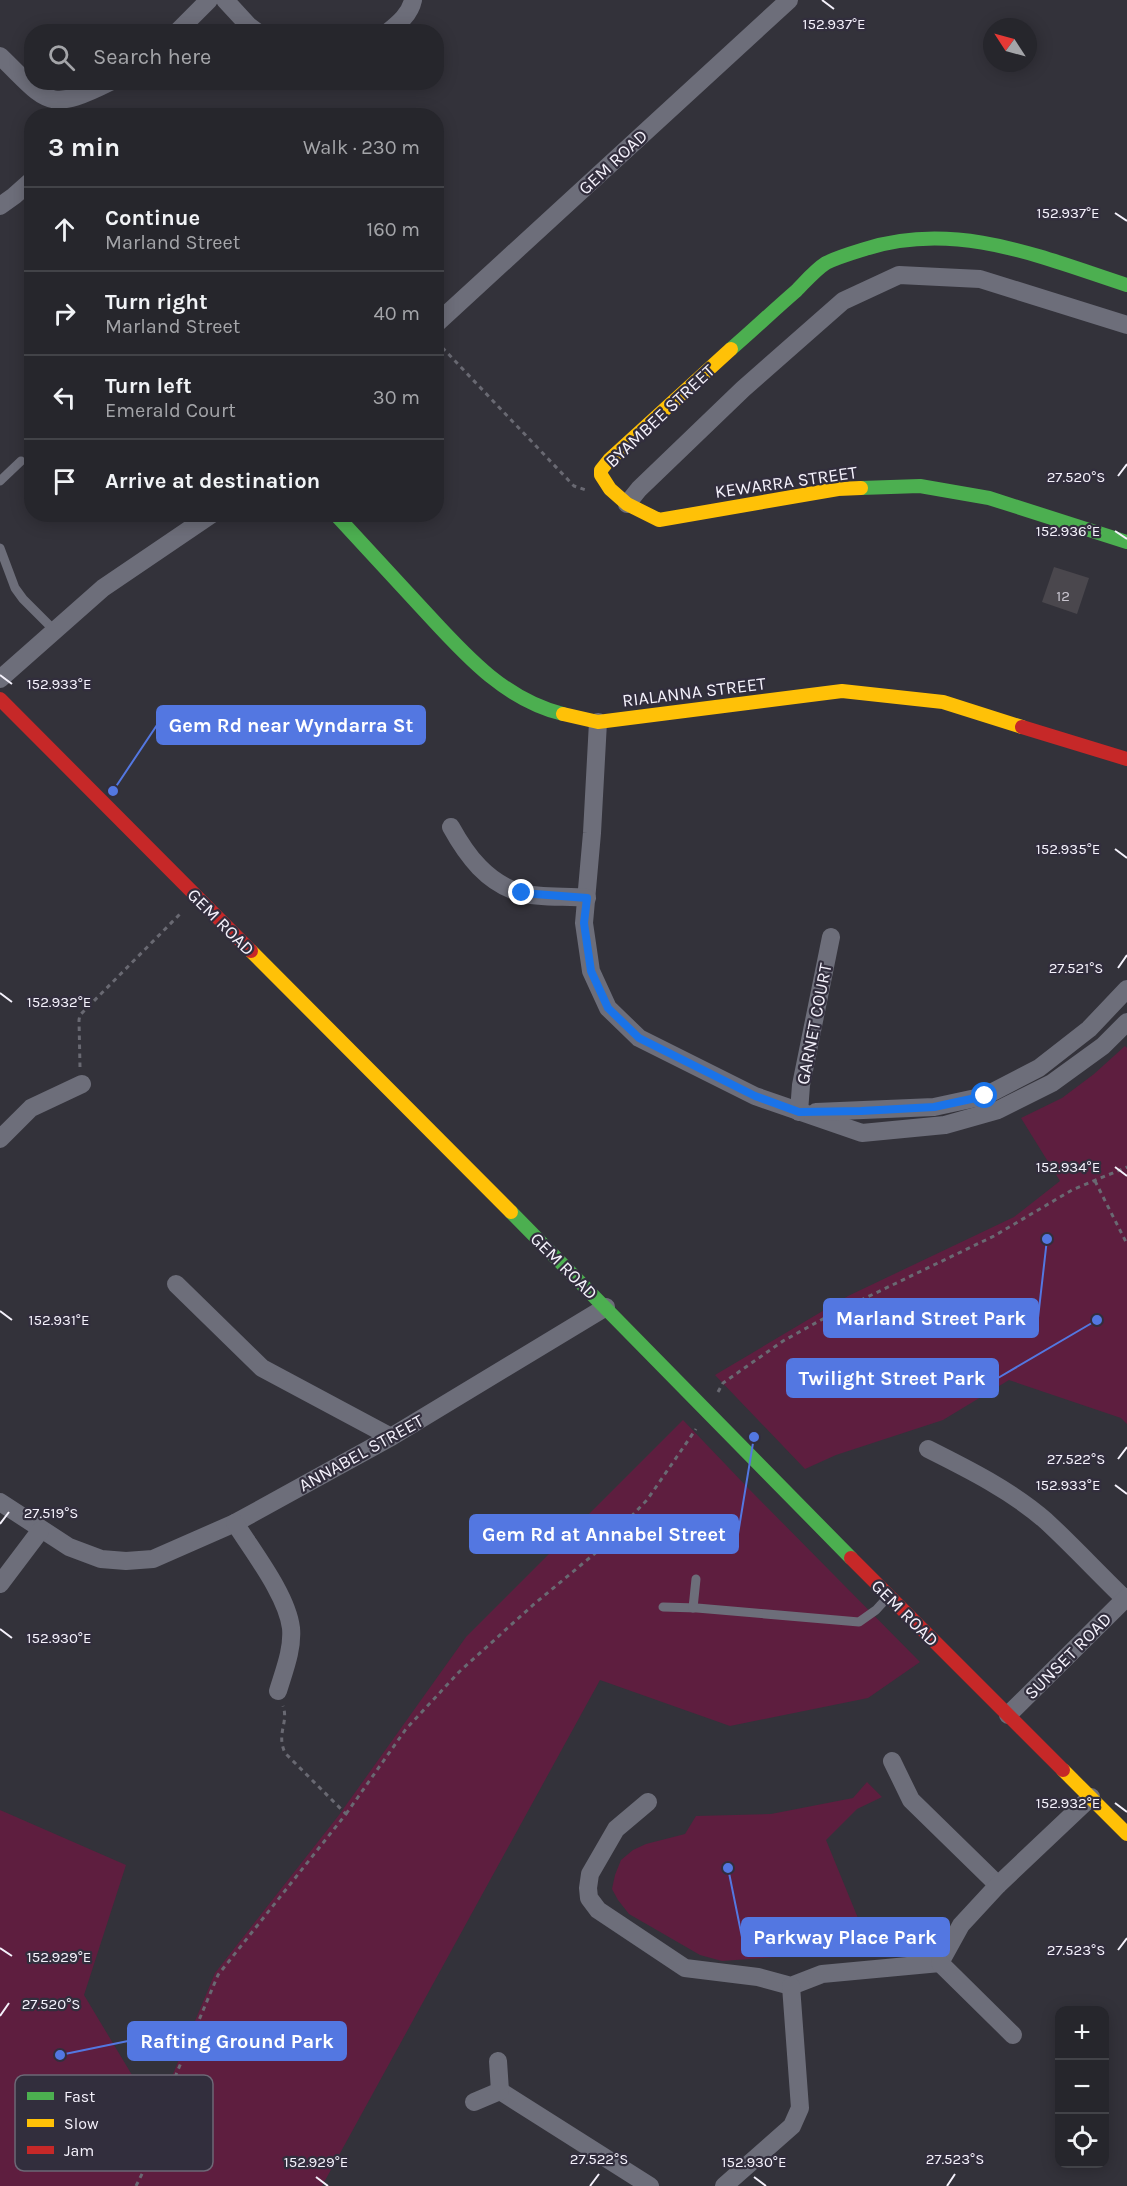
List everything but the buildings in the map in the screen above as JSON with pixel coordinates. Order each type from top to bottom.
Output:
[{"type":"street","points":[[185,24],[209,0]]},
{"type":"street","points":[[225,0],[247,24]]},
{"type":"street","points":[[398,24],[411,7],[413,0]]},
{"type":"street","name":"GEM ROAD","points":[[444,317],[789,0]]},
{"type":"street","points":[[0,56],[24,79]]},
{"type":"street","points":[[36,90],[60,108],[95,90]]},
{"type":"street","points":[[0,206],[24,187]]},
{"type":"street","name":"BYAMBEE STREET","points":[[1127,285],[993,244],[944,237],[901,239],[856,250],[825,264],[609,460],[601,471],[601,475],[610,489],[627,504],[639,489],[743,388],[843,301],[899,275],[980,279],[1127,325]]},
{"type":"street","name":"KEWARRA STREET","points":[[627,504],[658,520],[838,489],[920,486],[989,498],[1127,542]]},
{"type":"street","points":[[0,679],[103,588],[200,522]]},
{"type":"street","name":"RIALANNA STREET","points":[[342,522],[463,652],[489,676],[517,694],[551,711],[598,722],[842,691],[943,702],[1127,759]]},
{"type":"street","name":"GEM ROAD","points":[[0,699],[606,1307],[888,1596],[1127,1834]]},
{"type":"street","points":[[598,722],[584,923],[591,971],[608,1008],[639,1038],[755,1096],[862,1133],[945,1125],[998,1110],[1052,1083],[1103,1046],[1127,1022]]},
{"type":"street","points":[[451,828],[465,852],[480,870],[500,883],[522,893],[587,898]]},
{"type":"street","name":"GARNET COURT","points":[[799,1112],[801,1085],[831,937]]},
{"type":"street","points":[[799,1112],[934,1107],[985,1096],[1039,1068],[1089,1029],[1127,989]]},
{"type":"street","points":[[0,1139],[31,1108],[82,1084]]},
{"type":"street","points":[[177,1284],[262,1368],[391,1437]]},
{"type":"street","name":"ANNABEL STREET","points":[[0,1502],[40,1531],[69,1547],[101,1559],[126,1561],[153,1559],[235,1523],[391,1437],[606,1307]]},
{"type":"street","points":[[928,1449],[954,1462],[1045,1520],[1126,1598]]},
{"type":"street","points":[[235,1523],[286,1605],[291,1630],[288,1661],[278,1691]]},
{"type":"street","points":[[0,1584],[40,1531]]},
{"type":"street","name":"SUNSET ROAD","points":[[1008,1715],[1126,1598]]},
{"type":"street","points":[[892,1761],[911,1800],[998,1886]]},
{"type":"street","points":[[940,1963],[961,1925],[998,1886],[1091,1797]]},
{"type":"street","points":[[648,1802],[616,1829],[590,1874],[588,1888],[590,1898],[598,1910],[685,1968],[758,1977],[791,1986],[822,1974],[940,1963],[1013,2035]]},
{"type":"street","points":[[724,2186],[792,2126],[800,2108],[791,1986]]},
{"type":"street","points":[[498,2061],[501,2091]]},
{"type":"street","points":[[474,2102],[501,2091]]},
{"type":"street","points":[[501,2091],[650,2186]]},
{"type":"lane","points":[[0,481],[21,461]]},
{"type":"lane","points":[[0,548],[15,588],[54,630]]},
{"type":"lane","points":[[693,1608],[696,1579]]},
{"type":"lane","points":[[663,1606],[859,1622],[876,1610],[888,1596]]},
{"type":"path","points":[[444,349],[574,486],[596,493]]},
{"type":"path","points":[[82,1084],[79,1049],[80,1015],[196,897]]},
{"type":"path","points":[[176,2075],[218,1975],[346,1814],[406,1729],[459,1672],[533,1605],[599,1550],[647,1500],[707,1411],[723,1383],[783,1341],[830,1315],[994,1236],[1072,1190],[1127,1167]]},
{"type":"path","points":[[1095,1181],[1126,1242]]},
{"type":"path","points":[[278,1691],[285,1712],[280,1742],[285,1753],[346,1814]]},
{"type":"path","points":[[136,2186],[144,2171]]},
{"type":"shaded area","points":[[1125,1046],[1127,1048],[1127,1424],[1121,1418],[1009,1380],[943,1420],[836,1455],[805,1469],[715,1375],[848,1296],[1014,1217],[1060,1181],[1021,1118],[1062,1098],[1094,1074]]},
{"type":"shaded area","points":[[683,1420],[920,1662],[868,1698],[730,1726],[600,1680],[322,2186],[0,2186],[0,1810],[126,1865],[84,1995],[132,2075],[15,2075],[15,2171],[213,2171],[213,2075],[173,2075],[215,1973],[339,1815],[466,1637]]},
{"type":"shaded area","points":[[867,1782],[882,1797],[857,1809],[826,1840],[871,1950],[722,1961],[700,1955],[629,1914],[612,1889],[621,1860],[633,1850],[646,1844],[685,1834],[696,1816],[771,1814],[853,1798]]},
{"type":"traffic: fast","points":[[731,349],[826,263],[865,249],[899,241],[932,238],[965,240],[998,246],[1063,263],[1127,285]]},
{"type":"traffic: fast","points":[[861,488],[920,486],[989,498],[1127,542]]},
{"type":"traffic: fast","points":[[342,522],[466,655],[483,670],[520,697],[563,714]]},
{"type":"traffic: fast","points":[[511,1212],[851,1558]]},
{"type":"traffic: slow","points":[[731,349],[609,460],[601,470],[601,475],[610,489],[627,504],[659,520],[838,489],[861,488]]},
{"type":"traffic: slow","points":[[563,714],[598,722],[842,691],[943,702],[1022,727]]},
{"type":"traffic: slow","points":[[251,951],[511,1212]]},
{"type":"traffic: slow","points":[[1063,1770],[1127,1834]]},
{"type":"traffic: jam","points":[[0,699],[251,951]]},
{"type":"traffic: jam","points":[[1022,727],[1127,759]]},
{"type":"traffic: jam","points":[[851,1558],[1063,1770]]},
{"type":"place","name":"Gem Rd near Wyndarra St","points":[[113,791]]},
{"type":"place","name":"Marland Street Park","points":[[1047,1239]]},
{"type":"place","name":"Twilight Street Park","points":[[1097,1320]]},
{"type":"place","name":"Gem Rd at Annabel Street","points":[[754,1437]]},
{"type":"place","name":"Parkway Place Park","points":[[728,1868]]},
{"type":"place","name":"Rafting Ground Park","points":[[60,2055]]},
{"type":"route","points":[[522,893],[587,898],[584,923],[591,971],[608,1008],[639,1038],[755,1096],[799,1112],[934,1107],[985,1096]]}]
